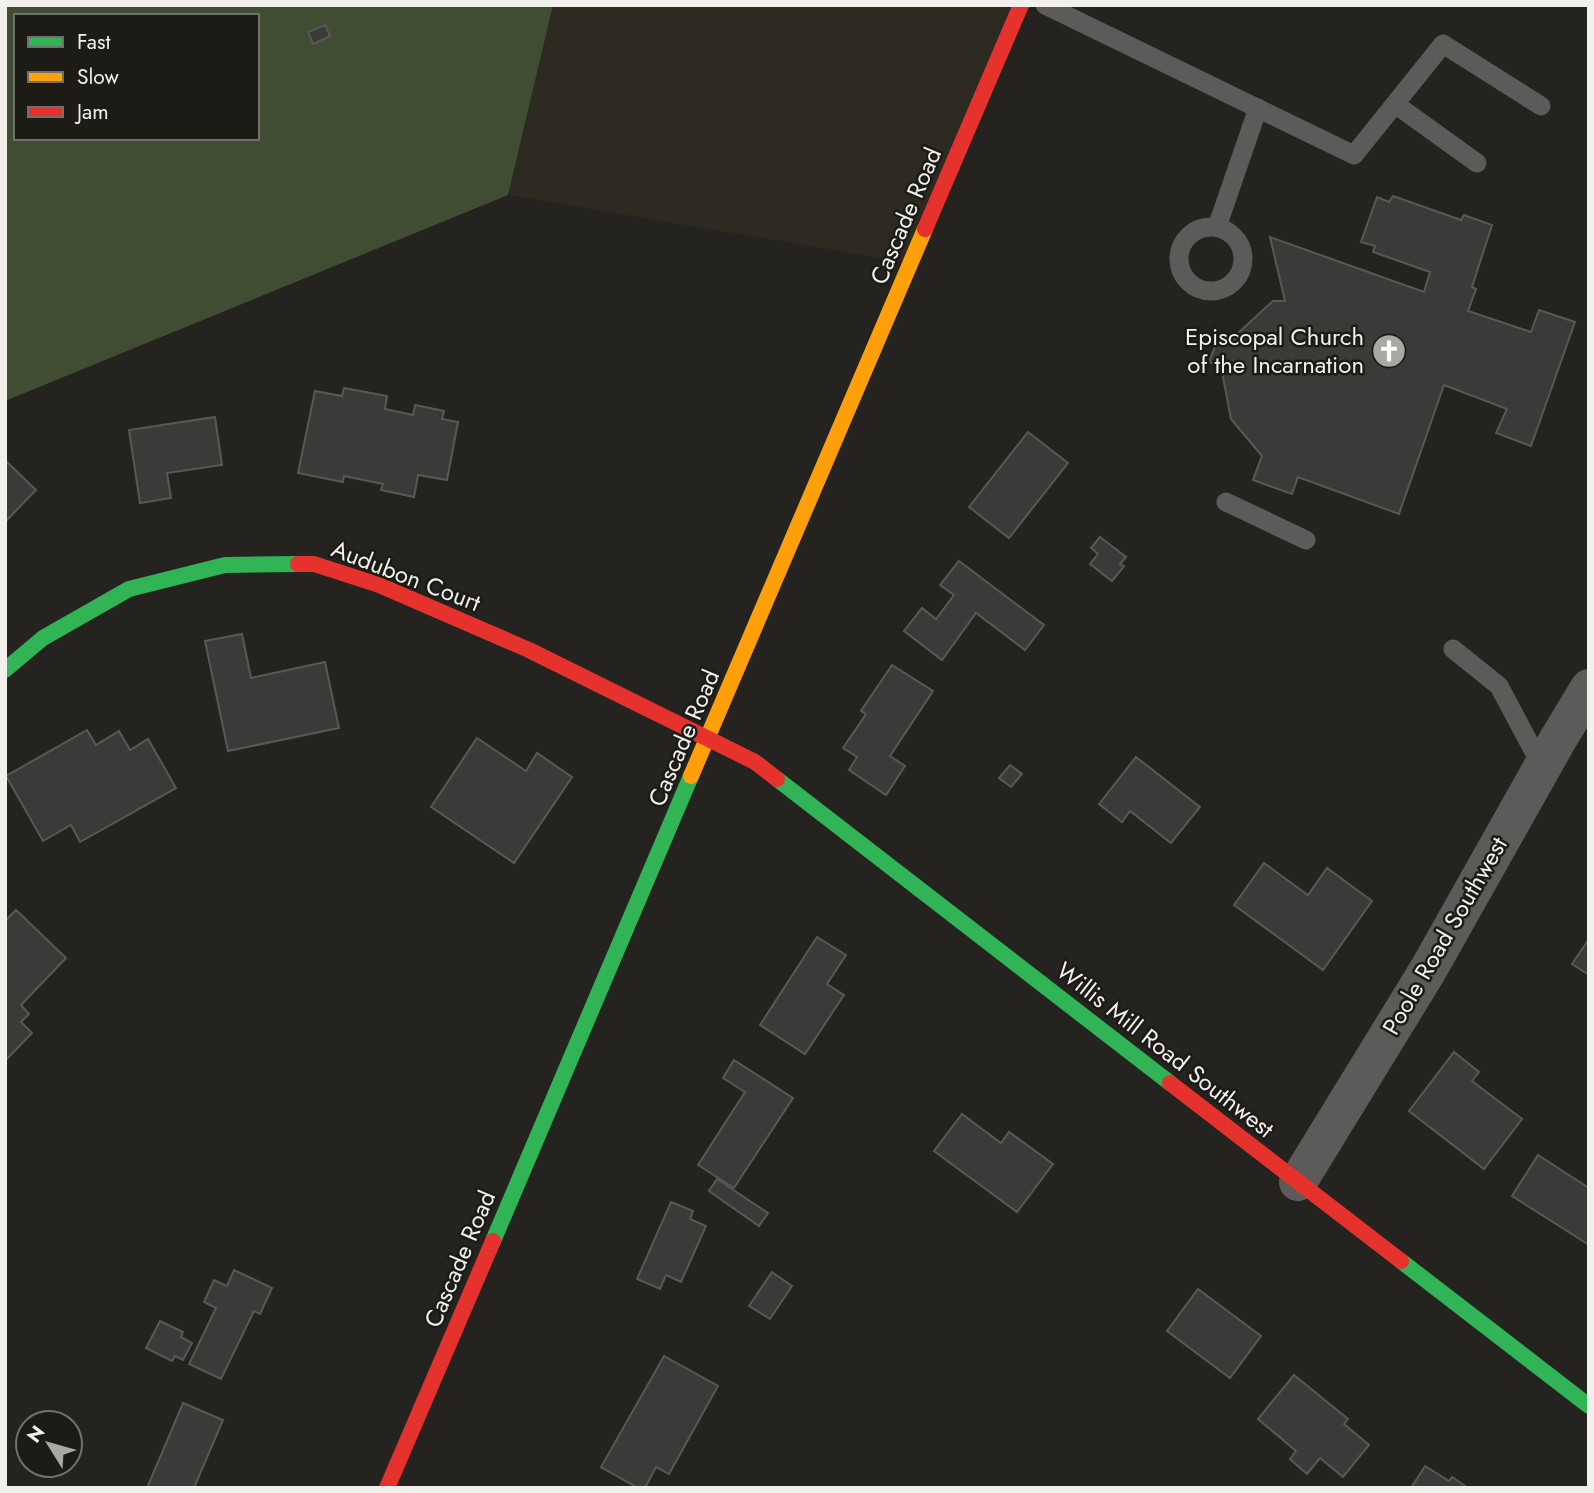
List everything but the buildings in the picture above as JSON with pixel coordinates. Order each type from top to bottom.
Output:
[{"type":"street","name":"Cascade Road","points":[[387,1488],[1021,5]]},
{"type":"street","name":"Audubon Court","points":[[5,670],[43,638],[129,589],[225,565],[314,564],[379,585],[529,650],[708,739]]},
{"type":"street","name":"Poole Road Southwest","points":[[1298,1181],[1428,970],[1589,688]]},
{"type":"street","name":"Willis Mill Road Southwest","points":[[708,739],[755,762],[1589,1406]]},
{"type":"lane","points":[[1045,5],[1354,155],[1443,44],[1541,106]]},
{"type":"lane","points":[[1395,104],[1477,163]]},
{"type":"lane","points":[[1217,227],[1258,108]]},
{"type":"lane","points":[[1226,502],[1306,540]]},
{"type":"lane","points":[[1453,649],[1499,686],[1542,767]]},
{"type":"shaded area","points":[[553,5],[1013,5],[911,263],[508,195]]},
{"type":"green space","points":[[5,5],[553,5],[508,195],[5,401]]},
{"type":"traffic: fast","points":[[5,670],[43,638],[129,589],[225,565],[298,564]]},
{"type":"traffic: fast","points":[[493,1241],[691,776]]},
{"type":"traffic: fast","points":[[777,779],[1170,1083]]},
{"type":"traffic: fast","points":[[1401,1261],[1589,1406]]},
{"type":"traffic: slow","points":[[691,776],[925,229]]},
{"type":"traffic: jam","points":[[925,229],[1021,5]]},
{"type":"traffic: jam","points":[[298,564],[314,564],[379,585],[529,650],[755,762],[777,779]]},
{"type":"traffic: jam","points":[[1170,1083],[1401,1261]]},
{"type":"traffic: jam","points":[[387,1488],[493,1241]]},
{"type":"place","name":"Episcopal Church of the Incarnation","points":[[1389,351]]}]
